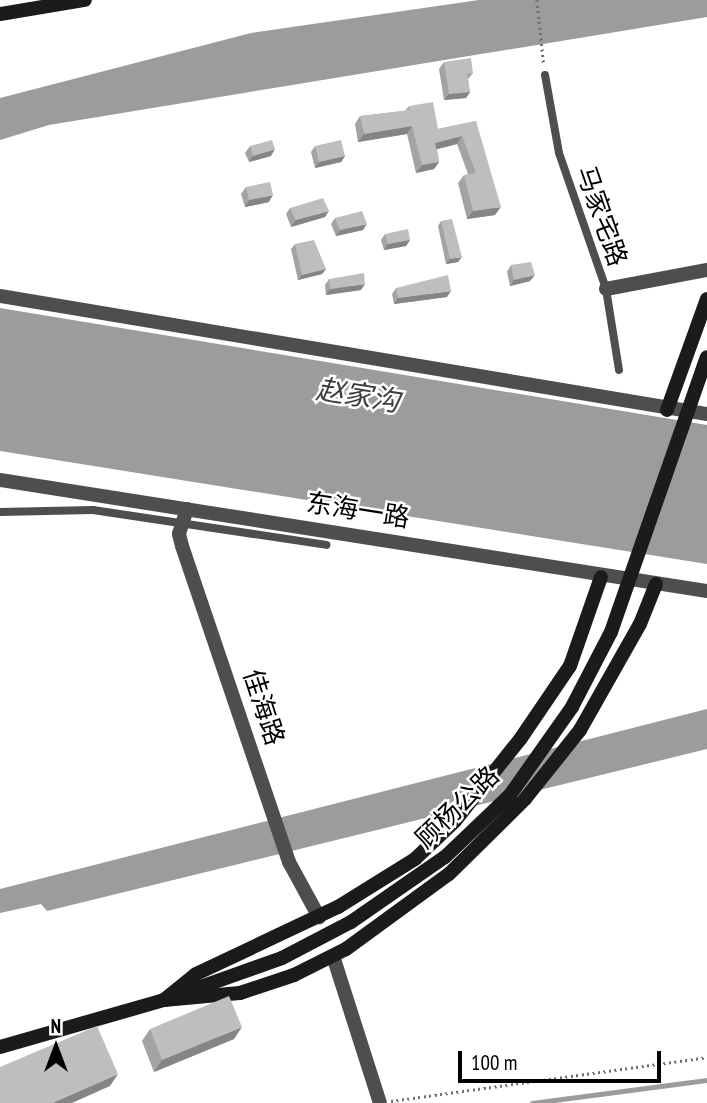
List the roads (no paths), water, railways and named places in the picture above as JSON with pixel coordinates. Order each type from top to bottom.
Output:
[{"type":"street","points":[[0,14],[85,0]]},
{"type":"street","points":[[606,289],[707,270]]},
{"type":"street","points":[[0,296],[667,410],[707,414]]},
{"type":"street","points":[[667,410],[707,299]]},
{"type":"street","name":"顾杨公路","points":[[0,1046],[164,1000],[282,958],[351,922],[445,857],[510,795],[572,707],[611,632],[707,357]]},
{"type":"street","name":"东海一路","points":[[0,480],[601,577],[707,591]]},
{"type":"street","name":"佳海路","points":[[187,509],[181,526],[182,546],[289,862],[318,917]]},
{"type":"street","points":[[164,1000],[196,974],[318,917],[415,859],[455,821],[521,738],[570,666],[601,577]]},
{"type":"street","points":[[164,1000],[240,993],[333,956],[449,874],[525,799],[580,730],[640,624],[656,584]]},
{"type":"street","points":[[333,956],[380,1103]]},
{"type":"lane","name":"马家宅路","points":[[545,75],[559,153],[606,289],[619,370]]},
{"type":"lane","points":[[0,512],[93,510],[181,526],[326,545]]},
{"type":"water","points":[[479,0],[707,0],[707,17],[49,125],[0,140],[0,98],[251,33]]},
{"type":"water","name":"赵家沟","points":[[0,308],[707,425],[707,564],[0,451]]},
{"type":"water","points":[[707,709],[707,749],[47,911],[41,904],[0,913],[0,889]]},
{"type":"waterway","points":[[532,1103],[707,1080]]}]
